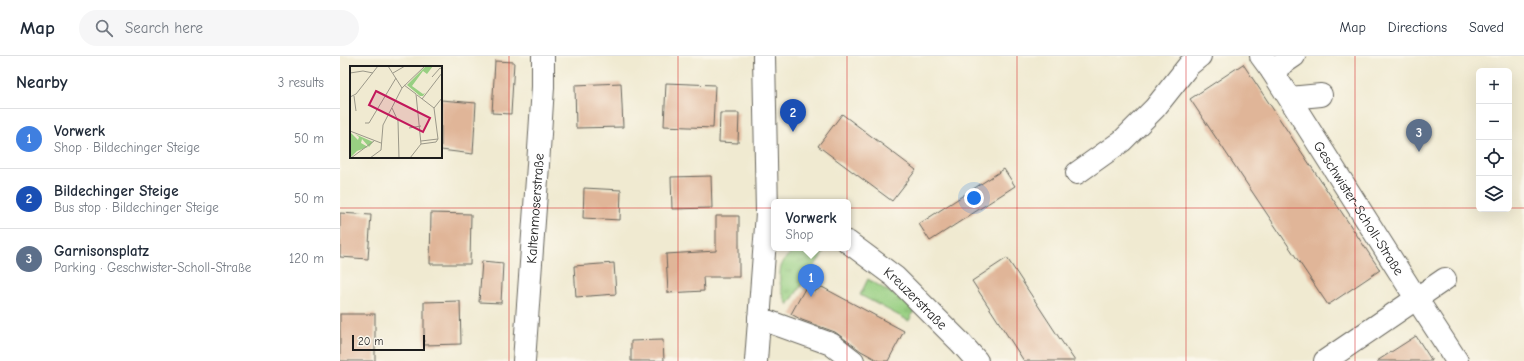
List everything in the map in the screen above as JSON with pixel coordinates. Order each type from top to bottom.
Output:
[{"type":"street","name":"Kaltenmoserstraße","points":[[524,361],[539,150],[543,56]]},
{"type":"street","points":[[756,361],[770,213],[764,56]]},
{"type":"street","points":[[1077,173],[1122,140],[1155,108],[1189,65],[1200,56]]},
{"type":"street","points":[[1266,63],[1294,56]]},
{"type":"street","name":"Geschwister-Scholl-Straße","points":[[1266,63],[1290,98],[1457,361]]},
{"type":"street","points":[[1290,98],[1321,95]]},
{"type":"street","name":"Kreuzerstraße","points":[[851,244],[895,277],[977,361]]},
{"type":"street","points":[[1325,361],[1445,279]]},
{"type":"street","points":[[759,318],[831,344],[853,361]]},
{"type":"green space","points":[[794,251],[824,252],[788,305],[781,289],[780,270],[786,257]]},
{"type":"green space","points":[[868,279],[903,300],[914,311],[909,321],[860,295]]},
{"type":"building","points":[[495,61],[514,62],[511,114],[492,113]]},
{"type":"building","points":[[1243,64],[1380,270],[1328,305],[1190,99]]},
{"type":"building","points":[[621,83],[623,127],[576,128],[575,85]]},
{"type":"building","points":[[666,83],[715,85],[713,128],[664,126]]},
{"type":"building","points":[[442,100],[476,103],[473,154],[442,150]]},
{"type":"building","points":[[720,113],[739,113],[738,143],[719,142]]},
{"type":"building","points":[[842,114],[916,170],[892,201],[818,146]]},
{"type":"building","points":[[1004,169],[1015,186],[930,241],[919,224]]},
{"type":"building","points":[[711,176],[712,208],[672,209],[671,177]]},
{"type":"building","points":[[584,188],[621,190],[620,220],[583,218]]},
{"type":"building","points":[[340,213],[371,215],[368,259],[340,257]]},
{"type":"building","points":[[431,213],[471,214],[470,264],[430,264]]},
{"type":"building","points":[[716,216],[739,216],[739,277],[703,277],[704,291],[668,293],[666,254],[716,251]]},
{"type":"building","points":[[1007,258],[1075,361],[1024,361],[972,281]]},
{"type":"building","points":[[482,261],[503,263],[501,303],[479,302]]},
{"type":"building","points":[[614,263],[616,294],[576,297],[574,266]]},
{"type":"building","points":[[807,285],[814,292],[822,287],[904,331],[888,361],[879,361],[861,351],[835,332],[802,320],[791,314]]},
{"type":"building","points":[[460,301],[461,344],[424,345],[424,302]]},
{"type":"building","points":[[340,314],[375,314],[375,361],[340,361]]},
{"type":"building","points":[[1416,336],[1432,361],[1377,361]]},
{"type":"building","points":[[663,340],[664,361],[631,361],[631,341]]},
{"type":"place","name":"Bildechinger Steige","points":[[793,132]]},
{"type":"place","name":"Garnisonsplatz","points":[[1419,152]]},
{"type":"place","name":"Vorwerk","points":[[811,297]]}]
